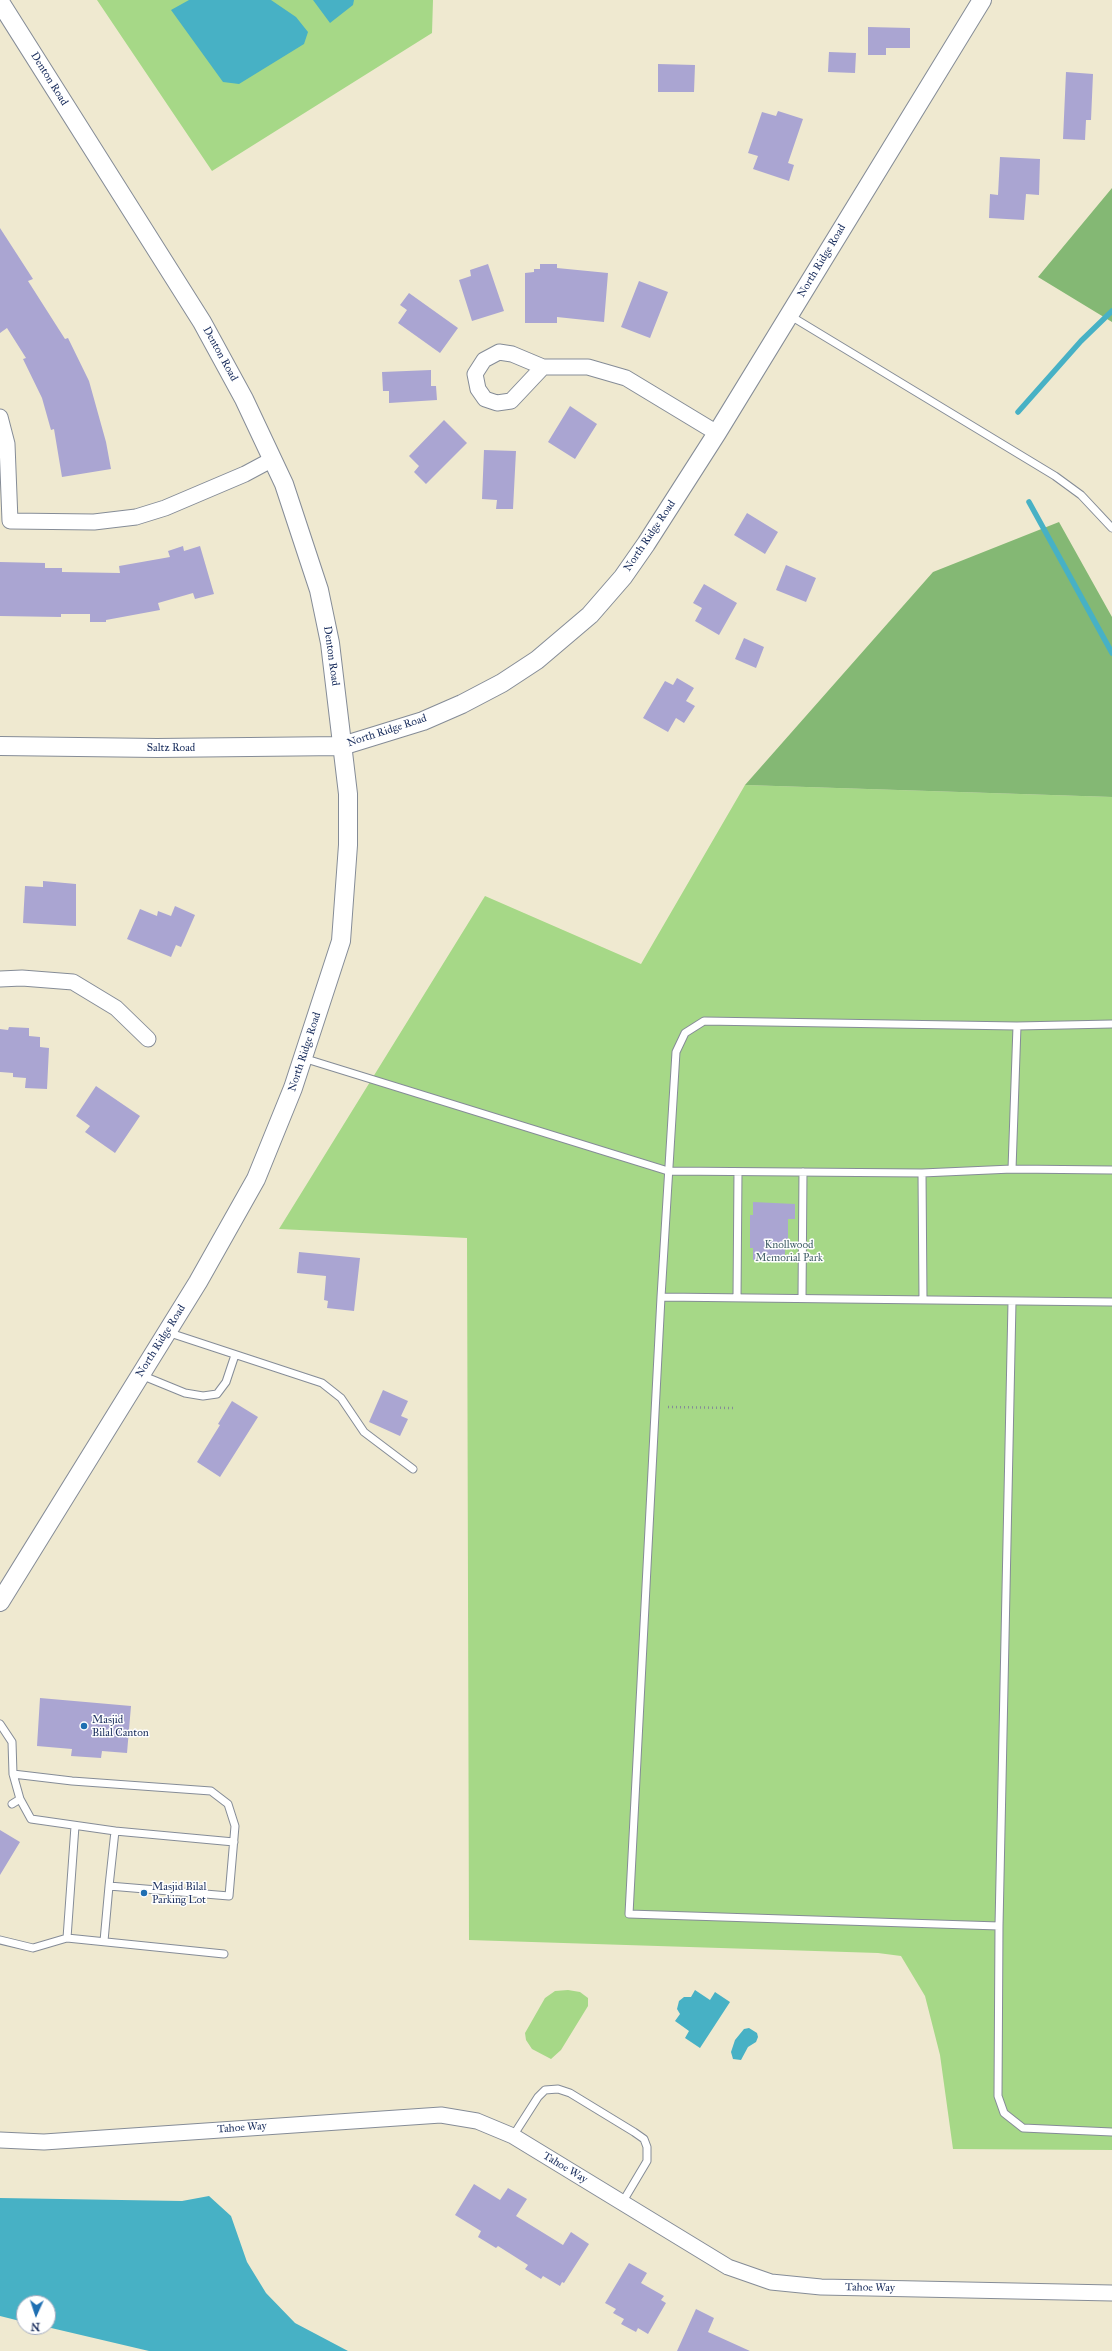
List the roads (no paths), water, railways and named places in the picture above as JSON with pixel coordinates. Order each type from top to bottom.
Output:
[{"type":"street","name":"North Ridge Road","points":[[0,1602],[198,1282],[256,1179],[276,1133],[304,1058],[341,941],[348,845],[348,794],[342,746],[423,720],[462,704],[502,683],[537,660],[590,615],[623,577],[717,433],[982,0]]},
{"type":"street","name":"Denton Road","points":[[0,2],[199,316],[244,399],[273,459],[297,520],[319,590],[330,643],[342,746]]},
{"type":"street","points":[[543,367],[588,368],[626,378],[717,433]]},
{"type":"street","points":[[0,417],[7,444],[5,521],[112,522],[136,517],[165,508],[245,474],[273,459]]},
{"type":"street","name":"Saltz Road","points":[[0,746],[165,748],[342,746]]},
{"type":"street","points":[[0,979],[22,978],[73,982],[116,1008],[148,1039]]},
{"type":"street","name":"Tahoe Way","points":[[0,2140],[44,2142],[441,2115],[477,2121],[513,2136],[728,2267],[752,2277],[778,2283],[821,2287],[1112,2293]]},
{"type":"lane","points":[[789,315],[1054,476],[1081,495],[1112,528]]},
{"type":"lane","points":[[999,1926],[629,1914],[661,1297],[676,1052],[685,1032],[704,1021],[1017,1026],[1112,1024]]},
{"type":"lane","points":[[1012,1169],[1017,1026]]},
{"type":"lane","points":[[304,1058],[668,1171],[922,1173],[1012,1169],[1112,1170]]},
{"type":"lane","points":[[737,1298],[738,1172]]},
{"type":"lane","points":[[802,1298],[803,1172]]},
{"type":"lane","points":[[922,1173],[923,1299]]},
{"type":"lane","points":[[661,1297],[1112,1302]]},
{"type":"lane","points":[[1012,1302],[999,1926],[998,2096],[1004,2114],[1023,2128],[1112,2132]]},
{"type":"lane","points":[[166,1332],[322,1383],[341,1398],[364,1432],[413,1469]]},
{"type":"lane","points":[[140,1375],[185,1393],[203,1396],[217,1394],[226,1382],[235,1355]]},
{"type":"lane","points":[[0,1724],[12,1742],[13,1774],[20,1799],[32,1819],[115,1831],[234,1842]]},
{"type":"lane","points":[[13,1774],[80,1782],[211,1791],[228,1804],[235,1826],[229,1896],[109,1886]]},
{"type":"lane","points":[[12,1804],[20,1799]]},
{"type":"lane","points":[[67,1938],[75,1826]]},
{"type":"lane","points":[[104,1941],[115,1831]]},
{"type":"lane","points":[[0,1940],[33,1948],[67,1938],[224,1954]]},
{"type":"lane","points":[[513,2136],[538,2097],[546,2090],[558,2088],[570,2093],[644,2138],[647,2147],[647,2161],[622,2203]]},
{"type":"water","points":[[189,0],[271,0],[296,17],[308,32],[304,44],[239,84],[223,82],[171,10]]},
{"type":"water","points":[[313,0],[354,0],[353,5],[330,23]]},
{"type":"water","points":[[695,1990],[710,2000],[715,1992],[730,2002],[700,2048],[685,2038],[689,2031],[675,2021],[680,2014],[677,2009],[679,2001],[684,1997],[691,1997]]},
{"type":"water","points":[[749,2028],[757,2033],[758,2037],[756,2042],[748,2047],[741,2060],[733,2059],[731,2052],[735,2040],[744,2029]]},
{"type":"water","points":[[209,2196],[231,2216],[247,2262],[266,2293],[295,2323],[348,2351],[149,2351],[56,2329],[56,2295],[16,2295],[16,2320],[0,2316],[0,2198],[182,2201]]},
{"type":"waterway","points":[[1018,412],[1081,341],[1112,311]]},
{"type":"waterway","points":[[1029,502],[1112,653]]},
{"type":"place","name":"Masjid Bilal Canton","points":[[84,1726]]},
{"type":"place","name":"Masjid Bilal Parking Lot","points":[[144,1893]]},
{"type":"park label","name":"Knollwood Memorial Park","points":[[789,1251]]}]
